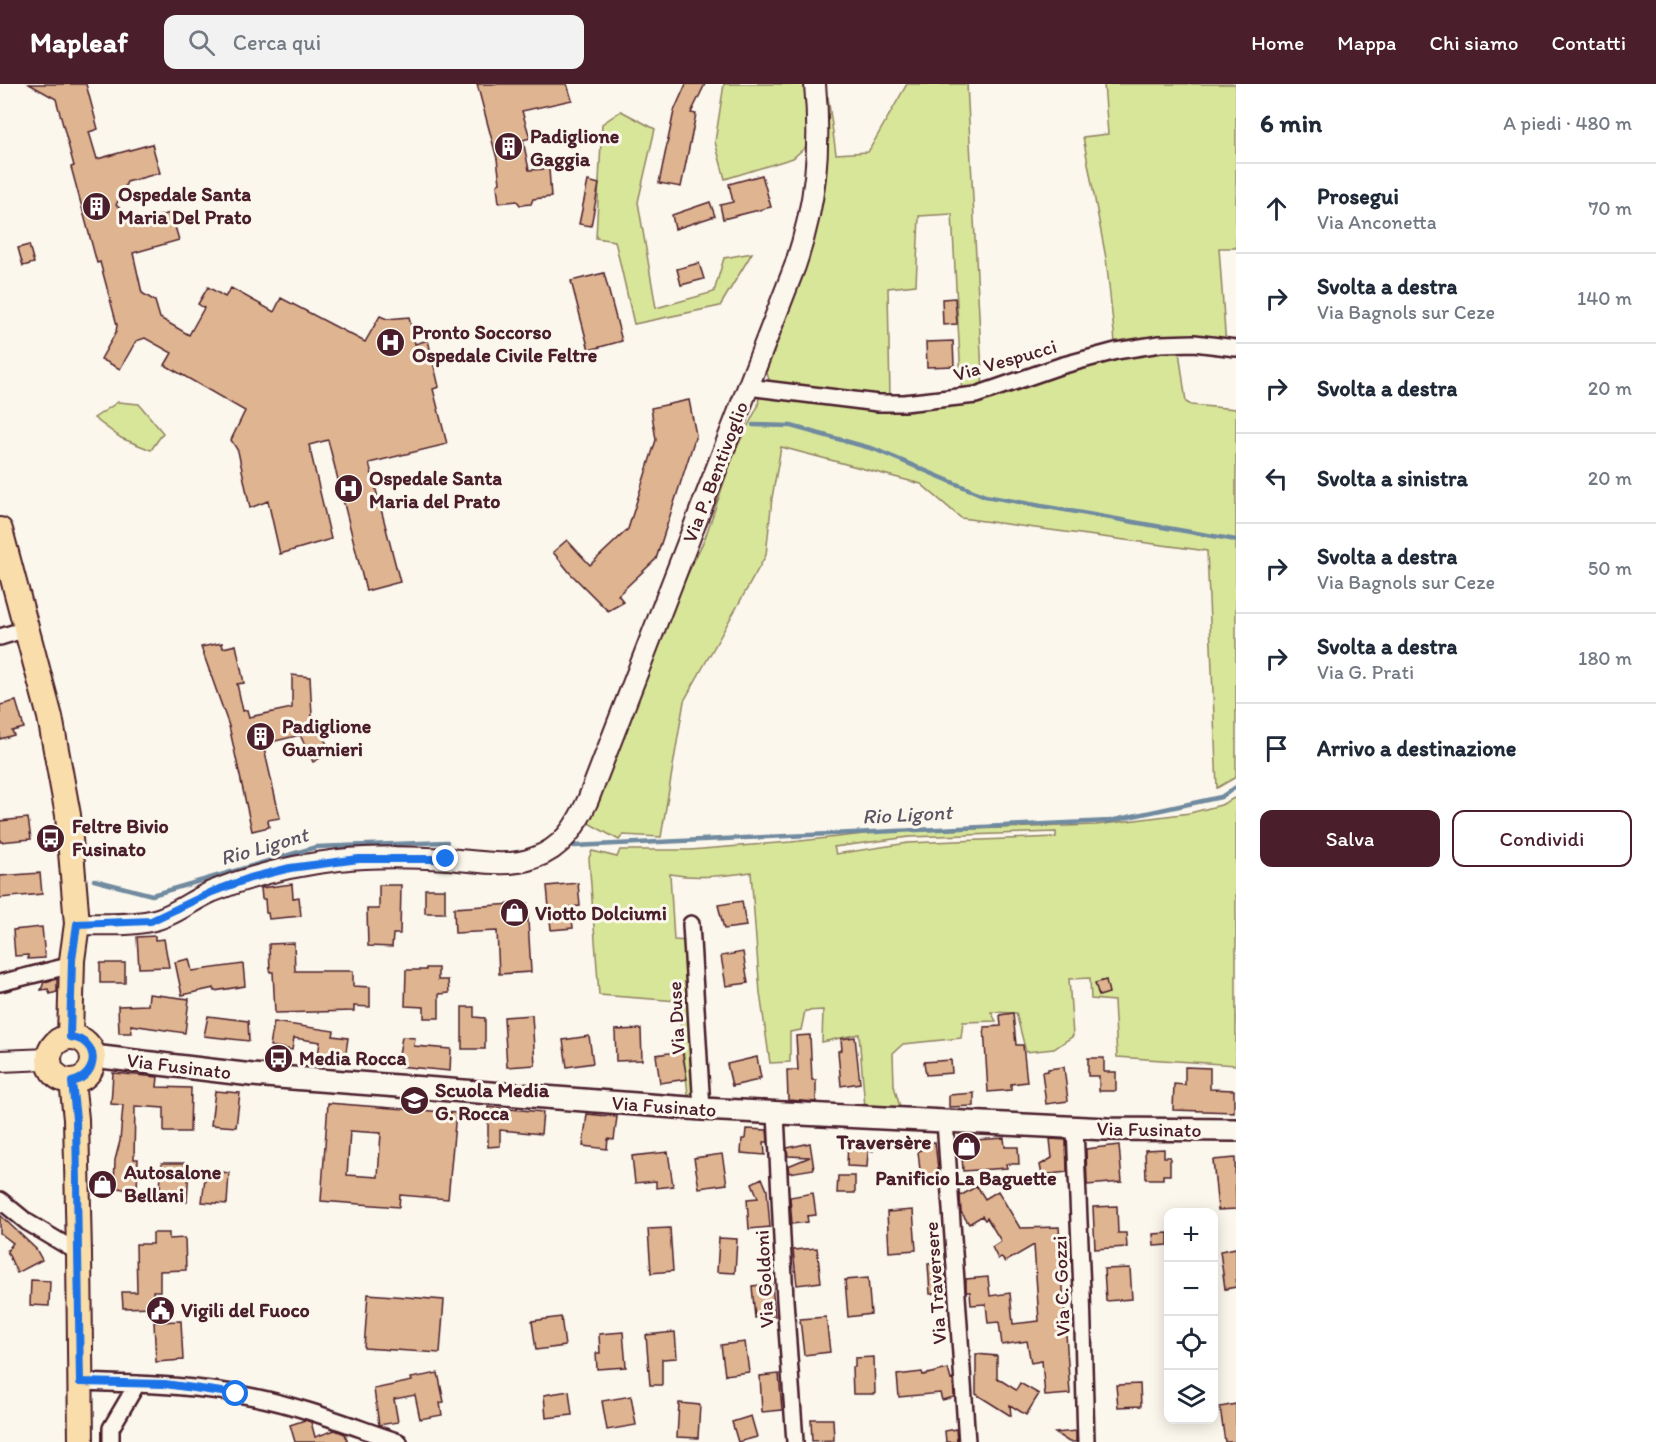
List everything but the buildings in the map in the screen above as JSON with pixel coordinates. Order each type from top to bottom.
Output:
[{"type":"main road","points":[[0,530],[50,717],[65,788],[72,842],[77,924],[72,965],[70,1037]]},
{"type":"main road","points":[[70,1037],[82,1040],[93,1056],[90,1070],[80,1080],[72,1082],[59,1078],[53,1073],[49,1059],[50,1053],[58,1042],[70,1037]]},
{"type":"main road","name":"Via Fusinato","points":[[93,1056],[252,1075],[702,1109],[1075,1128],[1236,1130]]},
{"type":"main road","points":[[72,1082],[76,1119],[81,1442]]},
{"type":"street","name":"Via P. Bentivoglio","points":[[77,924],[151,921],[232,884],[269,872],[340,860],[381,858],[513,862],[534,858],[558,845],[573,828],[588,800],[795,266],[810,215],[817,176],[815,84]]},
{"type":"street","name":"Via Vespucci","points":[[748,387],[878,403],[903,403],[976,395],[1060,366],[1116,351],[1160,344],[1194,343],[1236,348]]},
{"type":"street","points":[[0,637],[26,629]]},
{"type":"street","name":"Via Duse","points":[[691,924],[702,1109]]},
{"type":"street","points":[[0,983],[72,965]]},
{"type":"street","points":[[0,1061],[49,1059]]},
{"type":"street","name":"Via Goldoni","points":[[776,1113],[795,1442]]},
{"type":"street","name":"Via Traversere","points":[[945,1121],[967,1442]]},
{"type":"street","name":"Via C. Gozzi","points":[[1075,1128],[1086,1442]]},
{"type":"street","points":[[0,1200],[27,1222],[79,1253]]},
{"type":"street","points":[[80,1382],[165,1384],[253,1397],[297,1408],[399,1442]]},
{"type":"street","points":[[111,1442],[111,1428],[137,1384]]},
{"type":"green space","points":[[724,84],[804,84],[809,144],[793,158],[725,179],[715,142]]},
{"type":"green space","points":[[907,84],[967,84],[983,392],[1116,351],[1106,258],[1083,137],[1108,134],[1104,84],[1236,84],[1236,248],[1219,248],[1226,347],[1178,344],[1186,402],[1191,405],[1236,409],[1236,777],[1217,788],[1207,551],[961,518],[921,484],[781,447],[772,498],[766,555],[684,701],[661,837],[623,835],[619,840],[583,820],[653,646],[705,538],[734,453],[758,406],[760,389],[772,384],[767,375],[767,365],[774,345],[823,98],[828,97],[836,154],[868,152]],"holes":[[[952,214],[962,396],[890,399],[888,288],[916,285],[919,216]]]},
{"type":"green space","points":[[621,111],[655,129],[638,202],[656,308],[714,292],[724,258],[752,253],[720,306],[634,324],[615,241],[596,238],[602,124]]},
{"type":"green space","points":[[118,402],[139,404],[163,433],[151,450],[121,438],[94,418]]},
{"type":"green space","points":[[1236,797],[1236,1065],[1117,1057],[1114,1001],[1091,999],[1090,978],[1069,979],[1073,1036],[1054,1049],[1026,1052],[1016,1013],[991,1012],[996,1021],[963,1022],[961,1038],[903,1044],[893,1053],[894,1086],[900,1107],[865,1107],[859,1034],[822,1042],[823,1010],[805,1011],[801,1030],[790,1032],[790,1062],[770,1063],[760,993],[751,872],[710,876],[670,874],[674,940],[688,941],[694,1094],[688,1094],[678,1001],[599,995],[589,858],[592,851],[617,857],[620,850],[690,850],[883,832],[1096,825],[1190,813],[1221,805]],"holes":[[[1056,832],[1056,837],[908,843],[836,854],[834,847],[909,837]]]},
{"type":"waterway","points":[[753,425],[791,426],[874,449],[985,496],[1236,540]]},
{"type":"waterway","name":"Rio Ligont","points":[[574,846],[1110,821],[1221,797],[1236,787]]},
{"type":"waterway","name":"Rio Ligont","points":[[94,880],[152,895],[316,847],[447,842]]},
{"type":"place","name":"Padiglione Gaggia","points":[[509,147]]},
{"type":"place","name":"Ospedale Santa Maria Del Prato","points":[[97,206]]},
{"type":"place","name":"Pronto Soccorso Ospedale Civile Feltre","points":[[391,343]]},
{"type":"place","name":"Ospedale Santa Maria del Prato","points":[[348,489]]},
{"type":"place","name":"Padiglione Guarnieri","points":[[261,737]]},
{"type":"place","name":"Feltre Bivio Fusinato","points":[[51,838]]},
{"type":"place","name":"Viotto Dolciumi","points":[[514,913]]},
{"type":"place","name":"Media Rocca","points":[[278,1058]]},
{"type":"place","name":"Scuola Media G. Rocca","points":[[414,1101]]},
{"type":"place","name":"Panificio La Baguette","points":[[966,1147]]},
{"type":"place","name":"Autosalone Bellani","points":[[103,1184]]},
{"type":"place","name":"Vigili del Fuoco","points":[[160,1310]]},
{"type":"district","name":"Traversère","points":[[884,1141]]},
{"type":"route","points":[[236,1394],[165,1384],[80,1382],[76,1119],[72,1082],[86,1076],[93,1063],[93,1056],[82,1040],[70,1037],[72,960],[77,924],[151,921],[212,892],[269,872],[290,868],[340,860],[446,859]]}]
